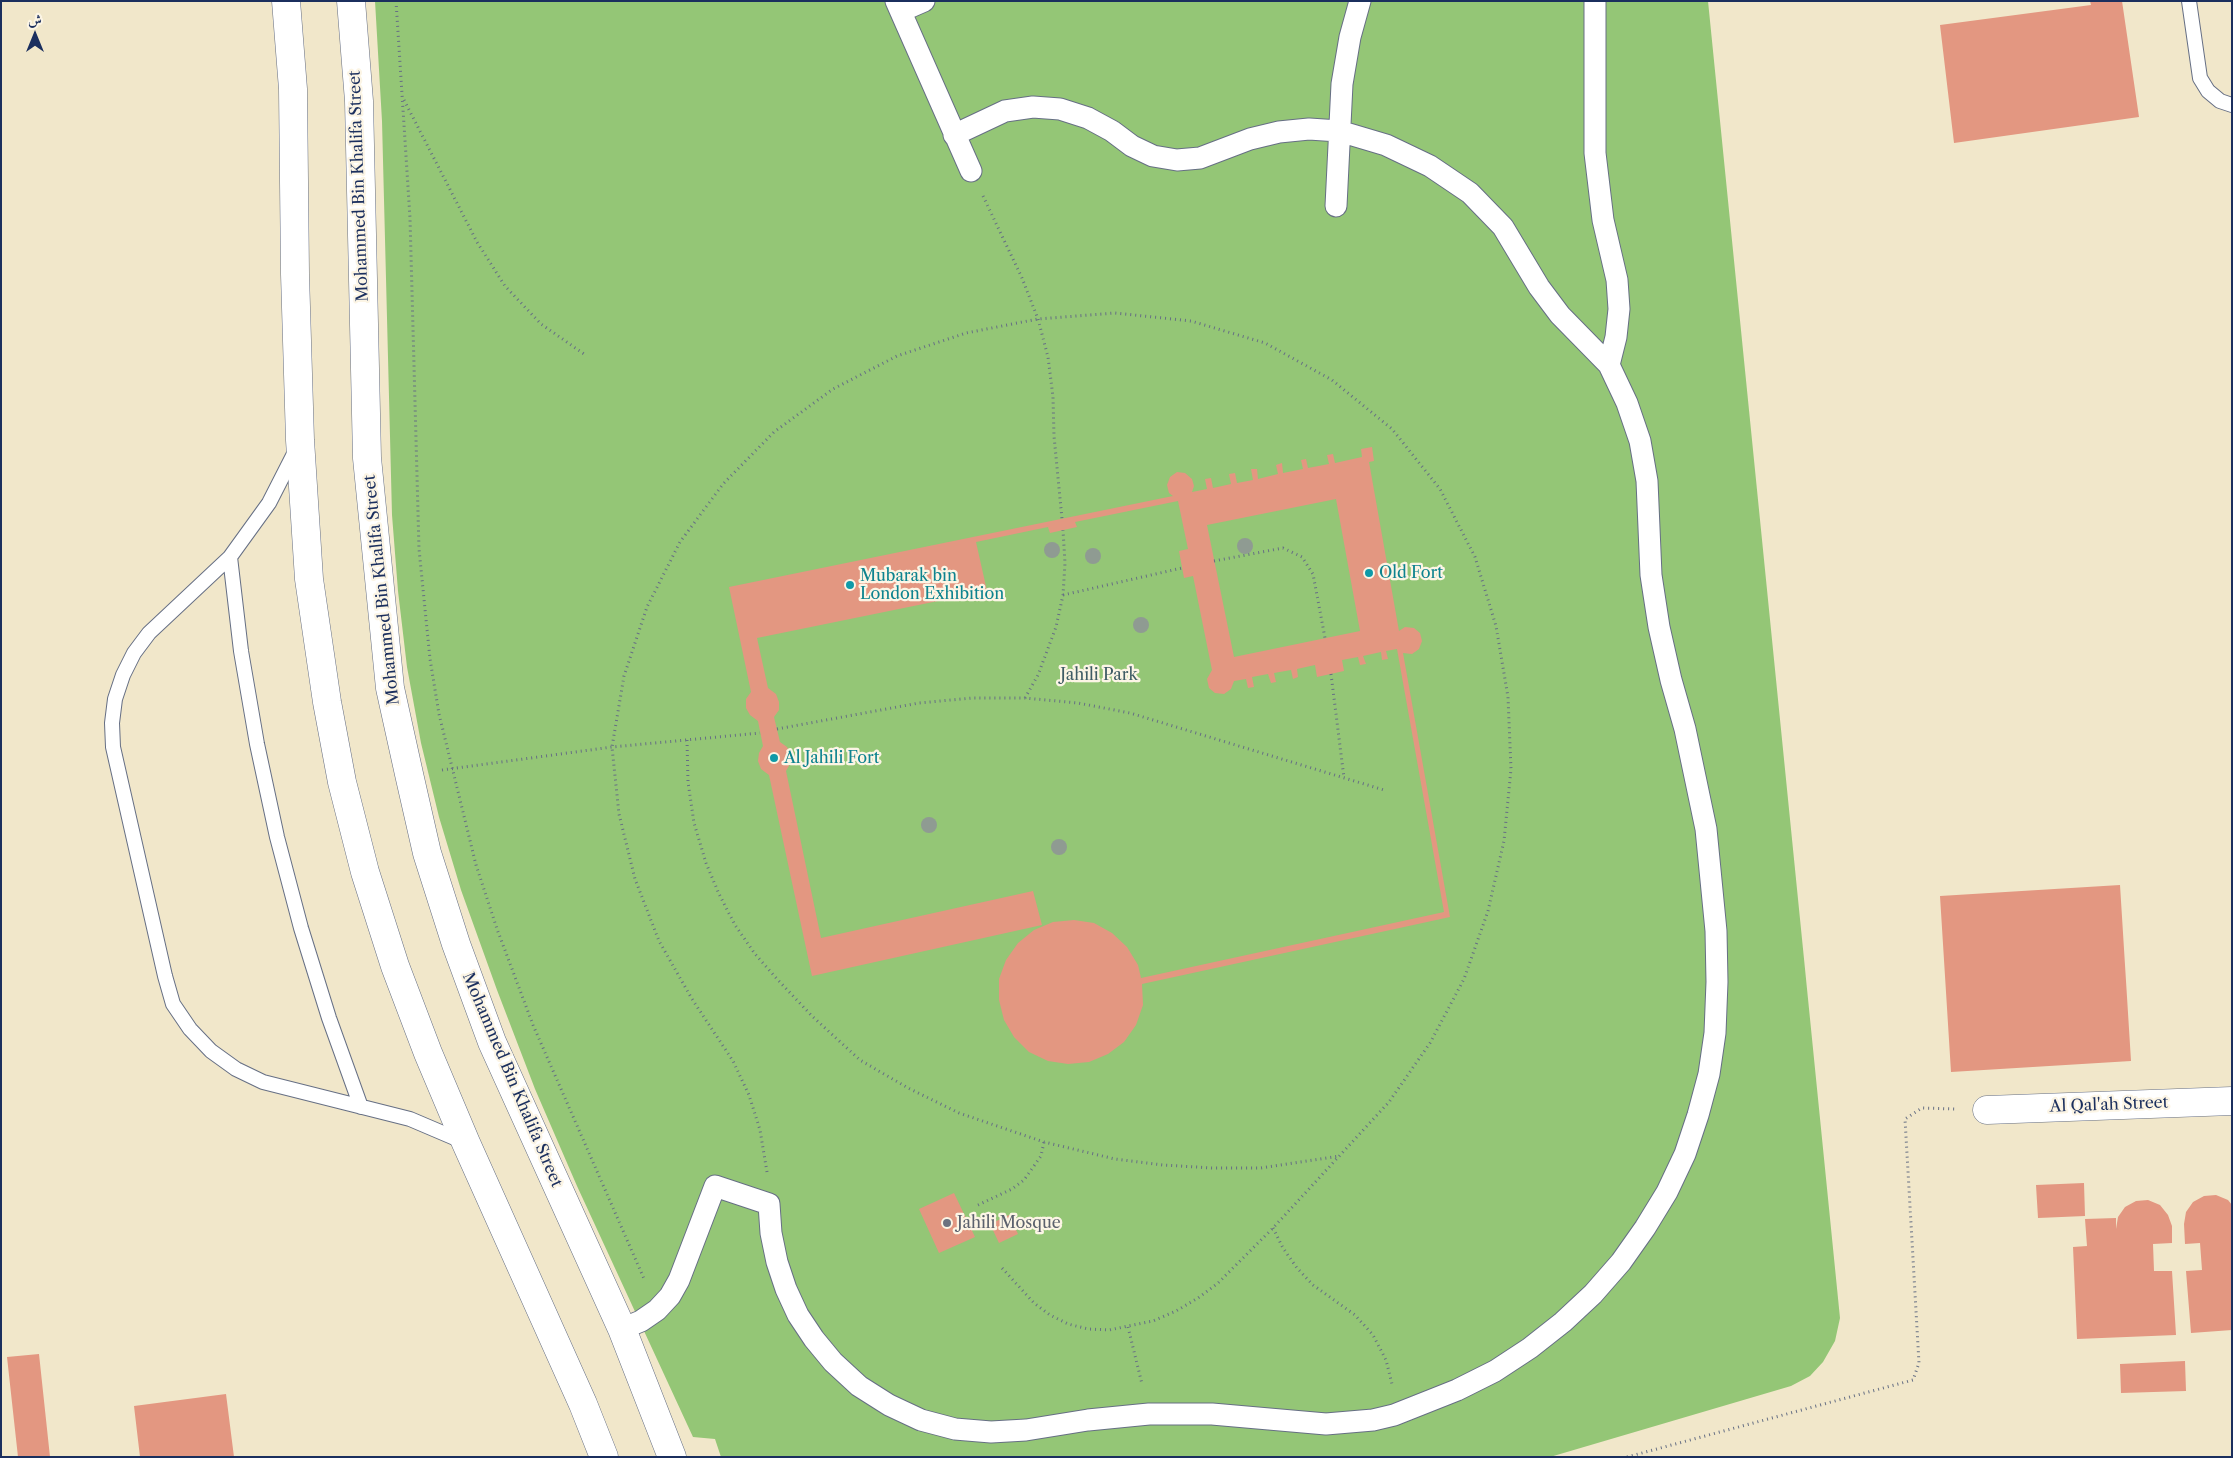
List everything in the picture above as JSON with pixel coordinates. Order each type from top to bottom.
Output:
[{"type":"main road","points":[[286,1],[293,88],[300,440],[309,579],[327,702],[342,782],[365,872],[395,966],[428,1053],[466,1143],[532,1286],[604,1457]]},
{"type":"main road","name":"Mohammed Bin Khalifa Street","points":[[351,1],[359,101],[367,458],[390,688],[428,853],[447,917],[492,1042],[622,1328],[672,1457]]},
{"type":"main road","name":"Al Qal'ah Street","points":[[1987,1110],[2232,1101]]},
{"type":"street","points":[[924,1],[898,6],[971,171]]},
{"type":"street","points":[[1336,206],[1338,131],[1342,84],[1350,37],[1360,1]]},
{"type":"street","points":[[1595,1],[1596,162],[1603,220],[1617,280],[1619,309],[1616,338],[1609,365]]},
{"type":"street","points":[[622,1328],[641,1321],[657,1310],[670,1296],[679,1280],[715,1186],[769,1204],[771,1233],[777,1262],[786,1289],[798,1315],[814,1339],[833,1362],[859,1386],[888,1405],[921,1420],[947,1426],[991,1432],[1026,1430],[1088,1420],[1150,1414],[1212,1414],[1326,1424],[1394,1415],[1457,1390],[1495,1371],[1530,1348],[1563,1322],[1593,1294],[1621,1262],[1667,1192],[1685,1154],[1698,1114],[1709,1074],[1715,1033],[1717,982],[1716,931],[1706,829],[1685,729],[1659,627],[1652,575],[1647,481],[1640,441],[1627,403],[1609,365],[1560,315],[1539,287],[1503,226],[1470,193],[1430,166],[1394,149],[1338,131],[1309,130],[1279,132],[1250,138],[1200,158],[1177,160],[1153,156],[1132,146],[1112,131],[1088,118],[1060,109],[1033,107],[1005,111],[954,135]]},
{"type":"lane","points":[[2189,1],[2200,78],[2208,91],[2220,101],[2232,105]]},
{"type":"lane","points":[[300,440],[286,472],[269,503],[230,558],[149,634],[134,653],[123,675],[115,698],[112,723],[113,747],[165,976],[173,1004],[190,1029],[211,1051],[236,1069],[263,1082],[410,1119],[466,1143]]},
{"type":"lane","points":[[230,558],[248,688],[277,837],[309,955],[361,1107]]},
{"type":"path","points":[[396,1],[410,218],[419,549],[430,659],[439,714],[476,865],[515,977],[569,1110],[657,1310]]},
{"type":"path","points":[[403,98],[490,264],[510,292],[541,324],[584,354]]},
{"type":"path","points":[[971,171],[1022,278],[1038,319],[1048,357],[1053,396],[1054,436],[1062,519]]},
{"type":"path","points":[[769,1204],[767,1167],[760,1130],[749,1095],[733,1062],[692,999],[659,942],[635,879],[619,814],[612,747],[624,676],[647,607],[680,542],[723,484],[774,432],[833,389],[897,356],[966,333],[1038,319],[1115,313],[1192,321],[1265,344],[1332,380],[1392,429],[1440,489],[1475,557],[1496,626],[1508,697],[1511,769],[1504,841],[1490,902],[1464,980],[1430,1043],[1389,1102],[1273,1228],[1218,1283],[1198,1298],[1160,1318],[1109,1330],[1088,1329],[1068,1324],[1050,1315],[1034,1303],[1002,1268]]},
{"type":"path","points":[[1025,698],[1048,652],[1056,627],[1063,595],[1065,563],[1063,530]]},
{"type":"path","points":[[1214,561],[1283,548],[1302,557],[1313,574],[1325,638]]},
{"type":"path","points":[[1063,595],[1182,568]]},
{"type":"path","points":[[1331,674],[1344,778]]},
{"type":"path","points":[[777,729],[919,703],[972,698],[1025,698],[1078,703],[1130,713],[1384,790]]},
{"type":"path","points":[[409,774],[612,747],[760,733]]},
{"type":"path","points":[[687,740],[688,782],[694,823],[706,862],[719,894],[735,925],[755,954],[777,980],[812,1016],[860,1060],[908,1088],[959,1113],[1044,1142],[1115,1158],[1163,1165],[1261,1168],[1340,1156]]},
{"type":"path","points":[[1627,1457],[1913,1380],[1919,1363],[1905,1119],[1922,1108],[1987,1110]]},
{"type":"path","points":[[978,1205],[1012,1189],[1024,1180],[1041,1156],[1044,1142]]},
{"type":"path","points":[[1273,1228],[1296,1268],[1313,1284],[1355,1315],[1373,1335],[1386,1360],[1393,1387],[1394,1415]]},
{"type":"path","points":[[1128,1327],[1150,1414]]},
{"type":"green space","name":"Jahili Park","points":[[375,1],[1708,1],[1840,1318],[1835,1341],[1823,1362],[1810,1376],[1791,1386],[1550,1457],[721,1457],[715,1439],[693,1437],[577,1186],[535,1089],[461,890],[439,817],[421,743],[407,667],[392,515],[382,121]]},
{"type":"building","points":[[2090,1],[2122,1],[2139,117],[1954,143],[1940,25],[2091,5]]},
{"type":"building","name":"Al Jahili Fort","points":[[1372,447],[1374,461],[1369,462],[1399,631],[1405,627],[1414,628],[1420,633],[1422,641],[1419,649],[1412,654],[1403,653],[1450,917],[1142,984],[1143,1005],[1136,1025],[1124,1042],[1108,1054],[1089,1062],[1068,1064],[1048,1061],[1029,1052],[1014,1037],[1004,1020],[999,1000],[999,979],[1006,960],[1018,943],[1034,930],[1053,922],[1074,920],[1094,923],[1112,933],[1127,947],[1138,965],[1141,978],[1444,912],[1397,649],[1386,651],[1388,659],[1382,660],[1381,652],[1363,656],[1366,664],[1360,665],[1358,657],[1342,660],[1344,671],[1317,677],[1315,665],[1297,669],[1298,677],[1293,679],[1291,670],[1274,673],[1276,682],[1271,683],[1268,674],[1252,677],[1254,687],[1248,688],[1246,679],[1234,681],[1231,689],[1224,694],[1215,693],[1209,688],[1207,679],[1212,670],[1193,576],[1184,578],[1179,551],[1188,549],[1178,501],[1075,522],[1077,527],[1050,533],[1048,527],[976,542],[987,591],[757,638],[768,688],[776,694],[779,702],[779,710],[774,717],[780,742],[787,747],[791,755],[790,764],[786,771],[821,938],[1033,891],[1042,925],[812,976],[769,775],[761,769],[758,761],[759,753],[763,746],[758,721],[750,715],[746,708],[746,699],[751,692],[729,587],[1173,496],[1169,493],[1167,485],[1170,477],[1177,472],[1185,473],[1192,479],[1194,486],[1192,492],[1207,489],[1205,479],[1211,478],[1213,488],[1231,484],[1229,474],[1235,473],[1237,483],[1253,480],[1251,469],[1257,469],[1258,479],[1278,474],[1276,465],[1282,463],[1283,473],[1303,469],[1301,460],[1306,459],[1308,468],[1329,464],[1327,455],[1333,454],[1335,463],[1362,457],[1361,449]],"holes":[[[1336,499],[1360,631],[1234,657],[1207,525]]]},
{"type":"building","points":[[2120,885],[2131,1061],[1951,1072],[1940,896]]},
{"type":"building","points":[[2084,1183],[2085,1216],[2038,1218],[2036,1185]]},
{"type":"building","name":"Jahili Mosque","points":[[954,1193],[975,1237],[939,1253],[919,1209]]},
{"type":"building","points":[[2216,1195],[2228,1200],[2232,1205],[2232,1330],[2191,1333],[2186,1271],[2202,1270],[2200,1243],[2185,1244],[2184,1224],[2186,1212],[2193,1202],[2204,1196]]},
{"type":"building","points":[[2148,1200],[2160,1205],[2168,1215],[2172,1226],[2172,1243],[2153,1244],[2154,1271],[2172,1271],[2176,1335],[2077,1339],[2073,1247],[2087,1246],[2085,1219],[2116,1218],[2116,1229],[2118,1217],[2125,1207],[2136,1201]]},
{"type":"building","points":[[1009,1215],[1018,1234],[999,1243],[990,1224]]},
{"type":"building","points":[[39,1354],[50,1457],[18,1457],[7,1357]]},
{"type":"building","points":[[2185,1361],[2186,1391],[2121,1393],[2120,1364]]},
{"type":"building","points":[[226,1394],[234,1457],[140,1457],[134,1406]]},
{"type":"place","name":"Old Fort","points":[[1369,573]]},
{"type":"place","name":"Mubarak bin London Exhibition","points":[[850,585]]},
{"type":"place","name":"Al Jahili Fort","points":[[774,758]]},
{"type":"place","name":"Jahili Mosque","points":[[947,1223]]}]
